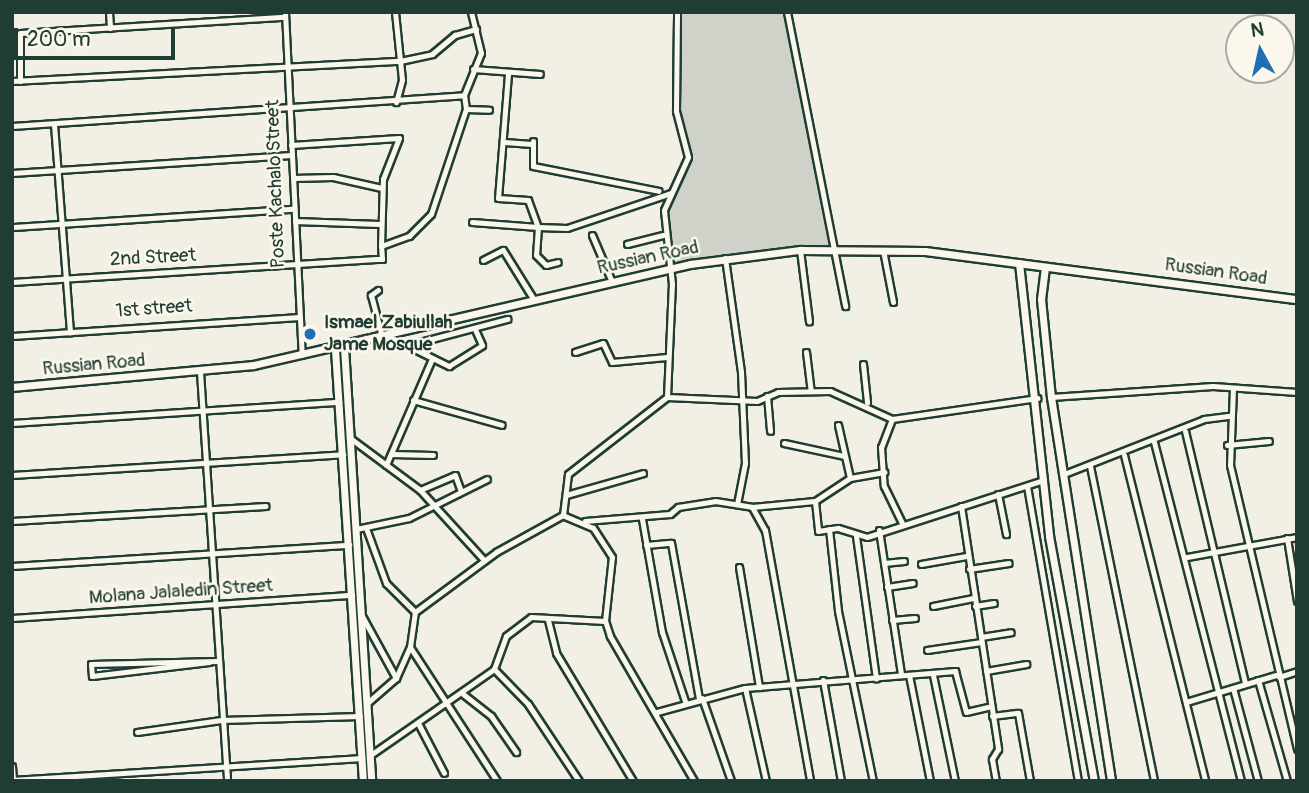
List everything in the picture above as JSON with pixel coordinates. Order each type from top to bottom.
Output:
[{"type":"main road","name":"Russian Road","points":[[12,387],[200,372],[302,355],[386,338],[534,300],[725,258],[800,250],[883,249],[1019,263],[1297,299]]},
{"type":"main road","points":[[1019,263],[1037,398],[1044,480],[1094,781]]},
{"type":"main road","points":[[1045,267],[1041,299],[1051,397],[1111,781]]},
{"type":"main road","points":[[344,347],[356,529],[360,716],[370,781]]},
{"type":"main road","points":[[335,349],[352,595],[358,615],[366,704],[363,781]]},
{"type":"main road","points":[[1084,718],[1101,716]]},
{"type":"street","points":[[109,12],[110,28]]},
{"type":"street","points":[[395,12],[400,61],[396,102]]},
{"type":"street","points":[[291,145],[399,138],[382,188],[379,224],[381,246],[409,236],[431,214],[466,108],[464,95],[481,54],[471,12]]},
{"type":"street","points":[[667,397],[672,284],[667,271],[663,235],[671,192],[688,157],[676,111],[677,12]]},
{"type":"street","points":[[787,12],[838,249],[845,306]]},
{"type":"street","points":[[20,81],[17,34],[285,15]]},
{"type":"street","name":"Poste Kachalo Street","points":[[285,15],[295,265],[302,355]]},
{"type":"street","points":[[12,81],[400,61],[432,54],[455,35],[476,29]]},
{"type":"street","points":[[473,69],[508,74],[540,74]]},
{"type":"street","points":[[508,74],[498,198],[528,200],[538,227],[536,255],[546,265],[558,262]]},
{"type":"street","points":[[12,126],[396,102],[464,95]]},
{"type":"street","points":[[466,108],[489,110]]},
{"type":"street","points":[[54,124],[70,332]]},
{"type":"street","points":[[504,142],[532,142],[533,166],[671,192]]},
{"type":"street","points":[[12,173],[291,155]]},
{"type":"street","points":[[293,178],[332,177],[382,188]]},
{"type":"street","points":[[472,222],[538,227],[587,225],[662,192]]},
{"type":"street","points":[[12,227],[294,209]]},
{"type":"street","points":[[295,221],[379,224]]},
{"type":"street","points":[[592,235],[612,282]]},
{"type":"street","points":[[626,244],[663,235]]},
{"type":"street","name":"2nd Street","points":[[12,282],[382,258],[381,246]]},
{"type":"street","points":[[883,249],[893,302]]},
{"type":"street","points":[[483,260],[503,250],[534,300]]},
{"type":"street","points":[[800,250],[809,321]]},
{"type":"street","points":[[725,258],[739,347],[738,402],[745,463],[737,505]]},
{"type":"street","points":[[378,290],[371,295],[386,338],[431,361],[449,366],[481,346],[475,328]]},
{"type":"street","name":"1st street","points":[[12,336],[299,317]]},
{"type":"street","points":[[405,346],[507,318]]},
{"type":"street","points":[[575,352],[603,343],[612,362],[667,356]]},
{"type":"street","points":[[806,352],[811,390]]},
{"type":"street","points":[[386,465],[431,361]]},
{"type":"street","points":[[863,364],[866,403]]},
{"type":"street","points":[[200,372],[208,509],[220,607],[217,661],[227,781]]},
{"type":"street","points":[[1051,397],[1233,388],[1297,393]]},
{"type":"street","points":[[1233,388],[1227,445],[1277,676],[1294,729],[1297,749]]},
{"type":"street","points":[[563,514],[568,474],[591,450],[667,397],[738,402],[811,390],[866,403],[892,419],[1037,398]]},
{"type":"street","points":[[767,396],[771,431]]},
{"type":"street","points":[[413,400],[502,425]]},
{"type":"street","points":[[12,423],[339,402]]},
{"type":"street","points":[[1064,474],[1124,455],[1185,431],[1204,419],[1230,416]]},
{"type":"street","points":[[892,419],[881,447],[886,496],[902,523]]},
{"type":"street","points":[[838,425],[850,478]]},
{"type":"street","points":[[1185,431],[1218,551],[1245,682]]},
{"type":"street","points":[[350,438],[420,490],[484,560]]},
{"type":"street","points":[[1227,445],[1269,440]]},
{"type":"street","points":[[1154,442],[1186,557],[1241,781]]},
{"type":"street","points":[[784,443],[844,456]]},
{"type":"street","points":[[12,475],[343,454]]},
{"type":"street","points":[[391,454],[433,455]]},
{"type":"street","points":[[1124,455],[1205,781]]},
{"type":"street","points":[[1090,466],[1154,781]]},
{"type":"street","points":[[366,704],[396,678],[410,646],[415,612],[484,560],[563,514],[585,521],[642,519],[715,501],[752,507],[815,502],[850,478],[884,472]]},
{"type":"street","points":[[566,495],[643,473]]},
{"type":"street","points":[[420,490],[455,475],[460,489]]},
{"type":"street","points":[[356,529],[409,518],[460,489],[487,479]]},
{"type":"street","points":[[815,502],[817,530],[829,529],[856,537],[1044,480]]},
{"type":"street","points":[[1027,486],[1078,781]]},
{"type":"street","points":[[998,494],[1006,534]]},
{"type":"street","points":[[12,521],[266,506]]},
{"type":"street","points":[[961,506],[966,556],[991,706],[996,781]]},
{"type":"street","points":[[752,507],[765,530],[810,781]]},
{"type":"street","points":[[642,519],[662,632],[685,701]]},
{"type":"street","points":[[585,521],[612,557],[605,621],[694,781]]},
{"type":"street","points":[[366,528],[386,583],[415,612]]},
{"type":"street","points":[[829,529],[851,679],[873,781]]},
{"type":"street","points":[[880,530],[901,674]]},
{"type":"street","points":[[856,537],[876,679]]},
{"type":"street","points":[[1186,557],[1247,543],[1297,537]]},
{"type":"street","points":[[1287,538],[1297,601]]},
{"type":"street","points":[[646,545],[671,543],[701,698],[731,781]]},
{"type":"street","points":[[12,566],[349,545]]},
{"type":"street","points":[[921,564],[966,556]]},
{"type":"street","points":[[884,564],[904,561]]},
{"type":"street","points":[[969,569],[1009,563]]},
{"type":"street","points":[[739,567],[759,687]]},
{"type":"street","points":[[887,587],[913,583]]},
{"type":"street","name":"Molana Jalaledin Street","points":[[12,618],[220,607],[352,595]]},
{"type":"street","points":[[933,606],[973,598]]},
{"type":"street","points":[[975,606],[994,603]]},
{"type":"street","points":[[358,615],[396,678]]},
{"type":"street","points":[[12,766],[13,780],[224,763],[366,757],[419,725],[494,669],[506,636],[531,617],[605,621]]},
{"type":"street","points":[[892,621],[915,618]]},
{"type":"street","points":[[548,620],[556,653],[633,781]]},
{"type":"street","points":[[927,650],[1011,632]]},
{"type":"street","points":[[410,646],[443,706],[497,781]]},
{"type":"street","points":[[209,662],[200,660],[91,664],[92,676],[209,662],[217,661]]},
{"type":"street","points":[[986,671],[1026,664]]},
{"type":"street","points":[[494,669],[528,704],[579,781]]},
{"type":"street","points":[[1186,702],[1245,682],[1297,671]]},
{"type":"street","points":[[657,712],[685,701],[745,688],[791,682],[876,679],[901,674],[933,675],[957,672],[965,712],[991,706]]},
{"type":"street","points":[[909,675],[930,781]]},
{"type":"street","points":[[933,675],[955,781]]},
{"type":"street","points":[[823,680],[841,781]]},
{"type":"street","points":[[1258,680],[1287,781]]},
{"type":"street","points":[[745,688],[766,781]]},
{"type":"street","points":[[1233,688],[1258,781]]},
{"type":"street","points":[[463,694],[491,716],[516,752]]},
{"type":"street","points":[[992,716],[1018,713],[1030,781]]},
{"type":"street","points":[[137,732],[221,720],[360,716]]},
{"type":"street","points":[[419,725],[444,773]]},
{"type":"shaded area","points":[[677,12],[787,12],[838,249],[667,270],[664,210],[688,163],[676,111]]},
{"type":"place","name":"Ismael Zabiullah Jame Mosque","points":[[310,334]]}]
